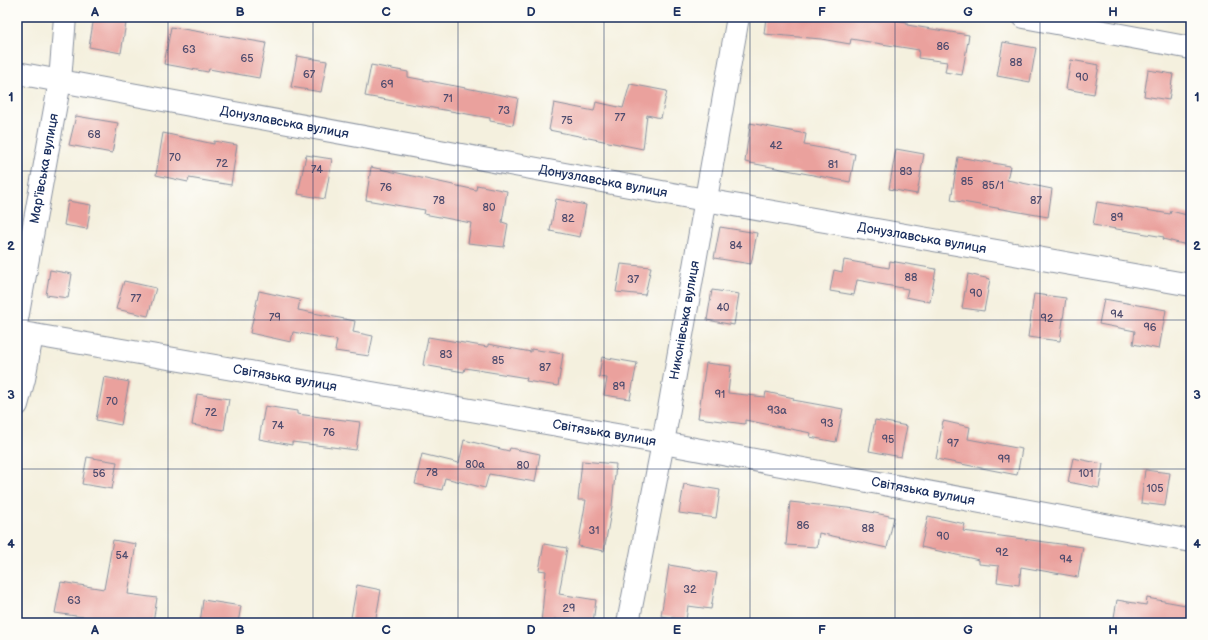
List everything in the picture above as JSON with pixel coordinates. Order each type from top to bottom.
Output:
[{"type":"street","name":"Мар'ївська вулиця","points":[[17,319],[60,82],[65,17]]},
{"type":"street","name":"Никонівська вулиця","points":[[628,623],[663,443],[738,17]]},
{"type":"street","points":[[1024,17],[1191,48]]},
{"type":"street","name":"Донузлавська вулиця","points":[[17,73],[705,200],[1191,285]]},
{"type":"street","points":[[17,405],[24,378],[25,333]]},
{"type":"street","name":"Світязька вулиця","points":[[25,333],[663,443],[1191,541]]},
{"type":"building","points":[[94,17],[127,17],[121,53],[89,47]]},
{"type":"building","points":[[766,17],[877,17],[907,22],[907,25],[969,35],[962,75],[945,72],[947,62],[918,58],[919,50],[851,39],[850,44],[821,39],[764,34]]},
{"type":"building","points":[[171,27],[266,43],[259,78],[209,69],[208,72],[164,64]]},
{"type":"building","points":[[1003,42],[1036,48],[1030,82],[997,76]]},
{"type":"building","points":[[297,56],[327,61],[321,92],[291,87]]},
{"type":"building","points":[[1071,60],[1099,65],[1094,94],[1066,89]]},
{"type":"building","points":[[371,65],[408,72],[408,77],[518,98],[513,125],[490,121],[490,118],[365,96]]},
{"type":"building","points":[[1148,70],[1173,74],[1169,100],[1144,96]]},
{"type":"building","points":[[630,84],[667,91],[661,118],[647,115],[643,149],[549,130],[554,103],[594,111],[596,102],[623,108]]},
{"type":"building","points":[[76,116],[118,123],[112,153],[69,145]]},
{"type":"building","points":[[750,123],[806,134],[804,145],[855,154],[850,182],[745,162]]},
{"type":"building","points":[[163,133],[214,144],[214,141],[237,145],[231,185],[189,178],[188,182],[156,175]]},
{"type":"building","points":[[896,149],[924,154],[917,194],[889,189]]},
{"type":"building","points":[[306,155],[332,159],[325,199],[298,194]]},
{"type":"building","points":[[958,157],[1010,166],[1007,180],[1052,189],[1048,217],[951,200]]},
{"type":"building","points":[[371,167],[476,190],[477,185],[507,191],[502,222],[508,224],[504,247],[468,243],[471,223],[424,214],[425,210],[366,200]]},
{"type":"building","points":[[556,199],[586,205],[580,237],[550,231]]},
{"type":"building","points":[[68,201],[91,205],[87,229],[64,225]]},
{"type":"building","points":[[1097,202],[1170,214],[1171,211],[1191,216],[1191,246],[1163,239],[1164,237],[1093,225]]},
{"type":"building","points":[[720,227],[757,233],[751,264],[714,258]]},
{"type":"building","points":[[844,260],[889,268],[890,261],[936,269],[930,302],[906,297],[908,289],[857,280],[854,295],[830,291],[834,270],[842,272]]},
{"type":"building","points":[[621,264],[651,267],[645,295],[616,292]]},
{"type":"building","points":[[50,270],[72,274],[68,298],[46,295]]},
{"type":"building","points":[[968,274],[990,279],[984,311],[962,308]]},
{"type":"building","points":[[124,281],[156,288],[148,316],[116,309]]},
{"type":"building","points":[[712,290],[739,294],[734,325],[707,320]]},
{"type":"building","points":[[259,291],[300,300],[298,310],[355,321],[353,332],[373,336],[369,356],[335,351],[337,340],[293,332],[291,342],[250,333]]},
{"type":"building","points":[[1034,294],[1066,298],[1060,341],[1028,337]]},
{"type":"building","points":[[1104,299],[1166,310],[1159,349],[1133,344],[1135,331],[1099,324]]},
{"type":"building","points":[[428,337],[488,347],[488,344],[531,352],[531,349],[563,354],[558,386],[526,381],[527,378],[465,368],[464,372],[423,365]]},
{"type":"building","points":[[602,357],[637,363],[630,399],[604,395],[607,378],[599,377]]},
{"type":"building","points":[[706,363],[731,366],[728,393],[765,397],[766,392],[794,398],[793,400],[843,409],[836,442],[810,437],[811,433],[745,420],[745,424],[698,418]]},
{"type":"building","points":[[104,377],[129,382],[121,425],[96,420]]},
{"type":"building","points":[[197,394],[229,399],[224,430],[192,425]]},
{"type":"building","points":[[265,406],[297,411],[297,414],[360,422],[356,450],[292,442],[292,445],[259,439]]},
{"type":"building","points":[[875,420],[907,426],[901,457],[869,451]]},
{"type":"building","points":[[943,421],[970,427],[968,439],[1022,449],[1017,475],[936,459]]},
{"type":"building","points":[[464,440],[509,451],[510,448],[540,454],[535,482],[489,474],[485,488],[445,478],[442,490],[415,484],[422,454],[459,463]]},
{"type":"building","points":[[87,457],[117,462],[112,489],[82,484]]},
{"type":"building","points":[[1073,458],[1103,464],[1099,488],[1068,482]]},
{"type":"building","points":[[582,461],[616,464],[612,506],[604,551],[578,546],[586,500],[578,500]]},
{"type":"building","points":[[1145,470],[1170,473],[1165,506],[1141,503]]},
{"type":"building","points":[[684,484],[720,490],[716,518],[679,513]]},
{"type":"building","points":[[790,502],[856,509],[894,517],[887,548],[819,533],[817,547],[786,545]]},
{"type":"building","points":[[928,516],[965,524],[963,531],[1083,547],[1078,577],[1021,567],[1019,585],[997,582],[999,566],[979,564],[979,560],[921,547]]},
{"type":"building","points":[[113,540],[136,544],[128,594],[157,598],[153,623],[125,623],[55,613],[61,582],[104,589]]},
{"type":"building","points":[[544,544],[567,548],[559,594],[596,600],[593,623],[562,623],[562,620],[554,619],[554,623],[541,623],[546,571],[539,570]]},
{"type":"building","points":[[669,565],[717,573],[711,609],[688,606],[686,620],[661,616]]},
{"type":"building","points":[[357,585],[381,590],[375,623],[350,623]]},
{"type":"building","points":[[1147,598],[1191,606],[1191,623],[1113,623],[1117,600],[1146,605]]},
{"type":"building","points":[[203,600],[241,606],[238,623],[200,623]]}]
